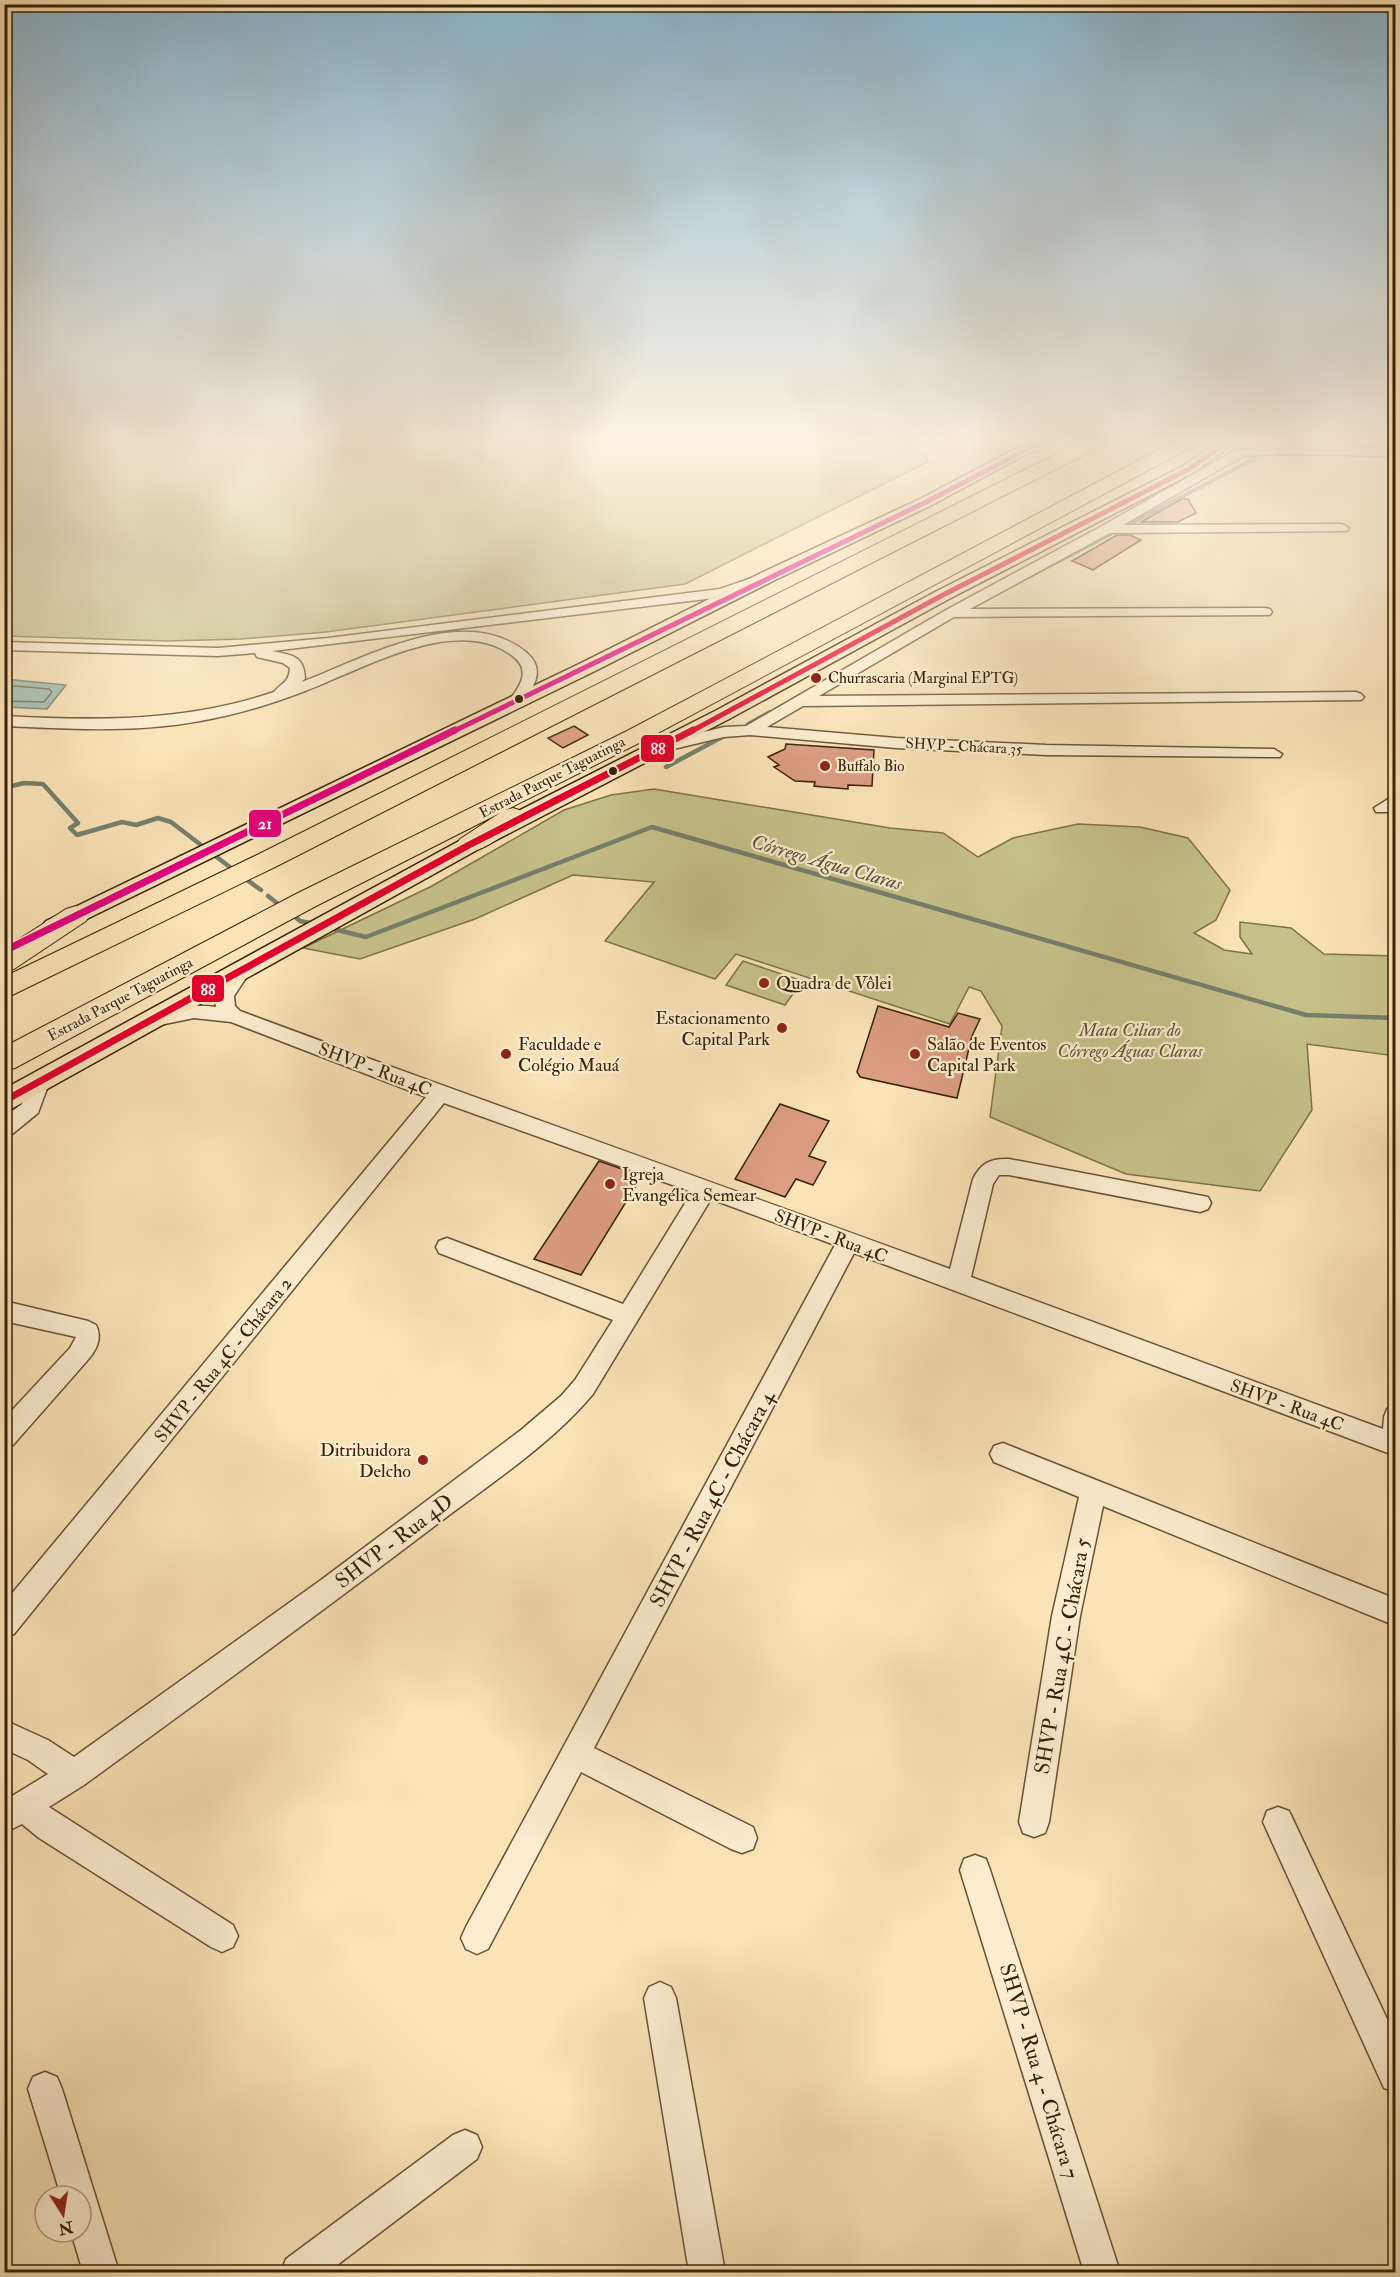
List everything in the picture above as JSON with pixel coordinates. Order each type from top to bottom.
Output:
[{"type":"highway","points":[[4,989],[268,860],[892,545]]},
{"type":"highway","name":"Estrada Parque Taguatinga","points":[[4,1060],[306,900],[635,736],[995,545]]},
{"type":"highway","points":[[469,845],[635,736]]},
{"type":"highway","points":[[4,962],[76,915]]},
{"type":"main road","points":[[4,951],[834,545]]},
{"type":"main road","points":[[4,1101],[469,845],[1040,545]]},
{"type":"street","points":[[750,730],[951,613],[1077,545]]},
{"type":"street","points":[[218,652],[328,642],[723,593],[769,576]]},
{"type":"street","points":[[951,613],[1265,612]]},
{"type":"street","points":[[4,721],[101,725],[164,721],[261,702],[408,645],[436,638],[467,636],[498,641],[524,658],[530,668],[529,681],[526,690],[519,698]]},
{"type":"street","points":[[4,646],[270,654],[288,659],[297,667],[297,678],[289,689],[261,702],[257,710],[222,726],[158,732],[4,729]]},
{"type":"street","points":[[799,700],[1356,697]]},
{"type":"street","name":"SHVP - Chácara 35","points":[[657,748],[698,737],[750,730],[896,743],[1046,750],[1274,754]]},
{"type":"street","points":[[233,1016],[225,1007],[224,994],[243,968]]},
{"type":"street","name":"SHVP - Rua 4C","points":[[151,1020],[173,1013],[194,1011],[233,1016],[441,1094],[706,1188],[848,1243],[1395,1445]]},
{"type":"street","points":[[4,1129],[30,1108],[35,1101],[39,1083]]},
{"type":"street","name":"SHVP - Rua 4C - Chácara 2","points":[[4,1625],[441,1094]]},
{"type":"street","points":[[958,1283],[981,1184],[985,1174],[993,1168],[1009,1167],[1200,1203]]},
{"type":"street","name":"SHVP - Rua 4D","points":[[14,1813],[74,1775],[330,1589],[570,1404],[584,1386],[706,1188]]},
{"type":"street","name":"SHVP - Rua 4C - Chácara 4","points":[[477,1938],[848,1243]]},
{"type":"street","points":[[447,1247],[628,1316]]},
{"type":"street","points":[[4,1311],[80,1328],[88,1332],[87,1344],[78,1356],[4,1437]]},
{"type":"street","points":[[1395,1417],[1395,1445]]},
{"type":"street","points":[[1003,1454],[1275,1562],[1395,1613]]},
{"type":"street","name":"SHVP - Rua 4C - Chácara 5","points":[[1034,1822],[1066,1616],[1093,1491]]},
{"type":"street","points":[[4,1734],[38,1750],[74,1775]]},
{"type":"street","points":[[575,1754],[742,1838]]},
{"type":"street","points":[[14,1813],[50,1827],[222,1936]]},
{"type":"street","points":[[1278,1822],[1395,2076]]},
{"type":"street","name":"SHVP - Rua 4 - Chácara 7","points":[[975,1870],[1102,2272]]},
{"type":"street","points":[[660,1998],[707,2272]]},
{"type":"street","points":[[45,2089],[74,2184]]},
{"type":"street","points":[[299,2272],[465,2147]]},
{"type":"street","points":[[93,2244],[101,2272]]},
{"type":"green space","points":[[5,545],[762,545],[685,584],[326,632],[242,639],[167,641],[5,636]]},
{"type":"green space","name":"Mata Ciliar do Córrego Águas Claras","points":[[654,789],[890,828],[943,833],[978,857],[1013,838],[1078,824],[1140,827],[1188,838],[1230,890],[1216,920],[1194,933],[1224,950],[1252,954],[1240,937],[1240,922],[1291,928],[1324,954],[1395,956],[1395,1056],[1307,1044],[1312,1110],[1260,1191],[1126,1174],[990,1117],[1002,1026],[981,991],[969,987],[950,1024],[736,954],[715,979],[605,941],[654,882],[573,875],[475,919],[360,959],[303,948],[432,886],[564,810],[611,795]]},
{"type":"green space","name":"Quadra de Vôlei","points":[[743,961],[802,981],[785,1005],[726,985]]},
{"type":"water","points":[[5,679],[66,685],[47,709],[5,707]]},
{"type":"building","points":[[1099,545],[1133,545],[1093,570],[1072,561]]},
{"type":"building","points":[[574,726],[588,735],[563,748],[548,738]]},
{"type":"building","name":"Buffalo Bio","points":[[786,744],[874,750],[872,786],[848,785],[848,789],[814,786],[815,782],[795,781],[774,767],[779,765],[768,757],[785,749]]},
{"type":"building","name":"Salão de Eventos Capital Park","points":[[878,1006],[949,1027],[958,1013],[980,1019],[972,1036],[957,1098],[860,1077],[857,1072]]},
{"type":"building","points":[[780,1104],[829,1121],[809,1156],[826,1162],[813,1185],[796,1179],[785,1197],[735,1179]]},
{"type":"building","name":"Igreja Evangélica Semear","points":[[599,1161],[642,1176],[581,1275],[534,1259]]},
{"type":"waterway","points":[[1028,577],[1089,545]]},
{"type":"waterway","points":[[748,724],[770,712]]},
{"type":"waterway","points":[[666,767],[726,735]]},
{"type":"waterway","points":[[4,788],[24,783],[43,784],[78,823],[70,828],[77,835],[122,822],[136,825],[158,818],[171,822],[235,871]]},
{"type":"waterway","name":"Córrego Água Claras","points":[[329,928],[366,937],[652,827],[1306,1015],[1396,1018]]},
{"type":"waterway","name":"Córrego Água Claras","points":[[243,877],[261,890]]},
{"type":"waterway","name":"Córrego Água Claras","points":[[268,896],[283,908]]},
{"type":"waterway","name":"Córrego Água Claras","points":[[291,913],[300,921],[315,924]]},
{"type":"transit line","name":"21","points":[[4,951],[834,545]]},
{"type":"transit line","name":"88","points":[[4,1101],[469,845],[722,715],[941,596],[1040,545]]},
{"type":"place","name":"Churrascaria (Marginal EPTG)","points":[[816,678]]},
{"type":"place","name":"Buffalo Bio","points":[[825,766]]},
{"type":"place","name":"Quadra de Vôlei","points":[[764,983]]},
{"type":"place","name":"Estacionamento Capital Park","points":[[782,1028]]},
{"type":"place","name":"Faculdade e Colégio Mauá","points":[[506,1054]]},
{"type":"place","name":"Salão de Eventos Capital Park","points":[[915,1054]]},
{"type":"place","name":"Igreja Evangélica Semear","points":[[610,1184]]},
{"type":"place","name":"Ditribuidora Delcho","points":[[423,1460]]}]
